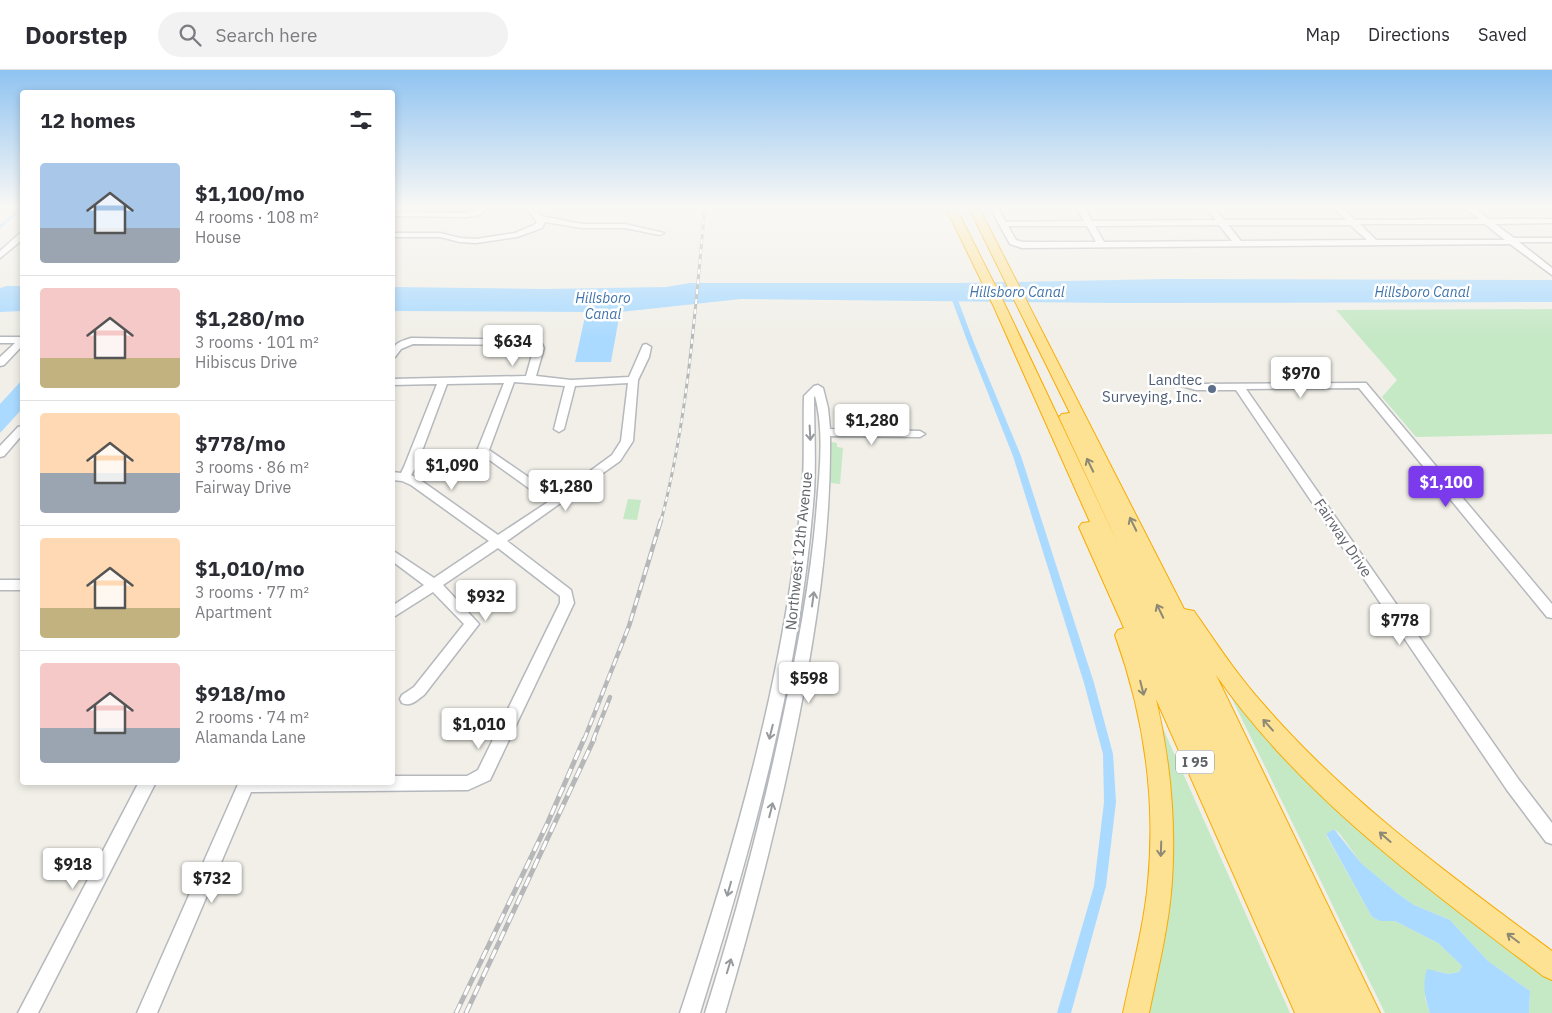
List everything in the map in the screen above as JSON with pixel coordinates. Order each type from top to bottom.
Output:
[{"type":"highway","name":"I 95","points":[[966,250],[980,276],[1007,307],[1155,568],[1367,1013]]},
{"type":"highway","points":[[969,250],[980,276]]},
{"type":"highway","points":[[988,250],[1004,276]]},
{"type":"highway","points":[[992,250],[1004,276],[1007,307],[1326,1013]]},
{"type":"highway","name":"I 95","points":[[1007,307],[1080,510],[1309,1013]]},
{"type":"highway","points":[[1007,307],[1350,1013]]},
{"type":"highway","points":[[1080,510],[1089,552],[1122,627],[1138,670],[1149,718],[1158,777],[1162,839],[1160,882],[1136,1013]]},
{"type":"highway","points":[[1155,568],[1233,682],[1266,722],[1305,764],[1392,843],[1552,967]]},
{"type":"street","points":[[0,263],[16,250]]},
{"type":"street","points":[[1523,250],[1552,272]]},
{"type":"street","points":[[0,340],[20,340]]},
{"type":"street","points":[[395,351],[405,343],[416,341],[533,342],[539,348],[530,379]]},
{"type":"street","points":[[0,364],[20,342]]},
{"type":"street","points":[[395,611],[556,502],[616,458],[625,446],[628,436],[634,380],[644,357],[646,347]]},
{"type":"street","points":[[395,382],[530,379],[572,383],[634,380]]},
{"type":"street","points":[[510,380],[483,451],[556,502]]},
{"type":"street","points":[[398,476],[410,467],[443,381]]},
{"type":"street","points":[[1179,382],[1196,387],[1362,385],[1552,613]]},
{"type":"street","points":[[559,429],[572,383]]},
{"type":"street","name":"Fairway Drive","points":[[1239,387],[1513,785],[1552,836]]},
{"type":"street","name":"Northwest 12th Avenue","points":[[690,1013],[717,930],[772,724],[792,625],[808,492],[809,396],[818,388],[822,397],[824,432],[823,499],[809,627],[777,789],[755,878],[714,1013]]},
{"type":"street","points":[[0,453],[20,431]]},
{"type":"street","points":[[824,432],[920,434]]},
{"type":"street","points":[[395,783],[468,783],[484,775],[567,603],[566,594],[498,542],[415,482],[398,476]]},
{"type":"street","points":[[395,556],[434,585],[472,624],[419,691],[406,699]]},
{"type":"street","points":[[0,585],[20,585]]},
{"type":"street","points":[[792,625],[809,627]]},
{"type":"street","points":[[28,1013],[146,785]]},
{"type":"street","points":[[147,1013],[246,785]]},
{"type":"green space","points":[[1552,309],[1552,434],[1416,437],[1382,397],[1397,380],[1336,310]]},
{"type":"green space","points":[[831,442],[837,443],[837,447],[843,448],[840,484],[831,483]]},
{"type":"green space","points":[[628,499],[641,500],[637,520],[623,519]]},
{"type":"green space","points":[[1220,674],[1257,718],[1552,974],[1552,1013],[1529,1013],[1530,991],[1488,961],[1450,920],[1414,905],[1397,893],[1361,863],[1340,834],[1334,829],[1326,835],[1372,917],[1380,921],[1395,921],[1438,943],[1462,966],[1459,972],[1449,974],[1437,971],[1425,998],[1430,1013],[1385,1013]]},
{"type":"green space","points":[[1152,704],[1290,1013],[1142,1013],[1164,893]]},
{"type":"water","name":"Hillsboro Canal","points":[[1165,279],[1552,280],[1552,302],[1116,303],[741,299],[620,312],[611,362],[575,362],[586,312],[395,311],[395,287],[545,289],[666,287],[690,283],[958,283]]},
{"type":"water","points":[[20,286],[20,311],[0,312],[0,288]]},
{"type":"water","points":[[20,382],[20,411],[0,433],[0,404]]},
{"type":"water","points":[[1334,829],[1361,863],[1397,893],[1414,905],[1450,920],[1488,961],[1530,991],[1529,1013],[1430,1013],[1425,991],[1427,969],[1449,974],[1459,972],[1462,966],[1438,943],[1395,921],[1380,921],[1372,917],[1326,834]]},
{"type":"waterway","points":[[952,292],[1017,456],[1089,683],[1108,754],[1110,802],[1100,886],[1064,1013]]},
{"type":"railway","points":[[661,521],[678,443],[684,404],[701,250]]},
{"type":"railway","points":[[584,740],[629,626],[661,520]]},
{"type":"railway","points":[[593,740],[610,697]]},
{"type":"railway","points":[[456,1013],[548,822],[584,739]]},
{"type":"railway","points":[[466,1013],[594,739]]},
{"type":"place","name":"Landtec Surveying, Inc.","points":[[1212,389]]}]
